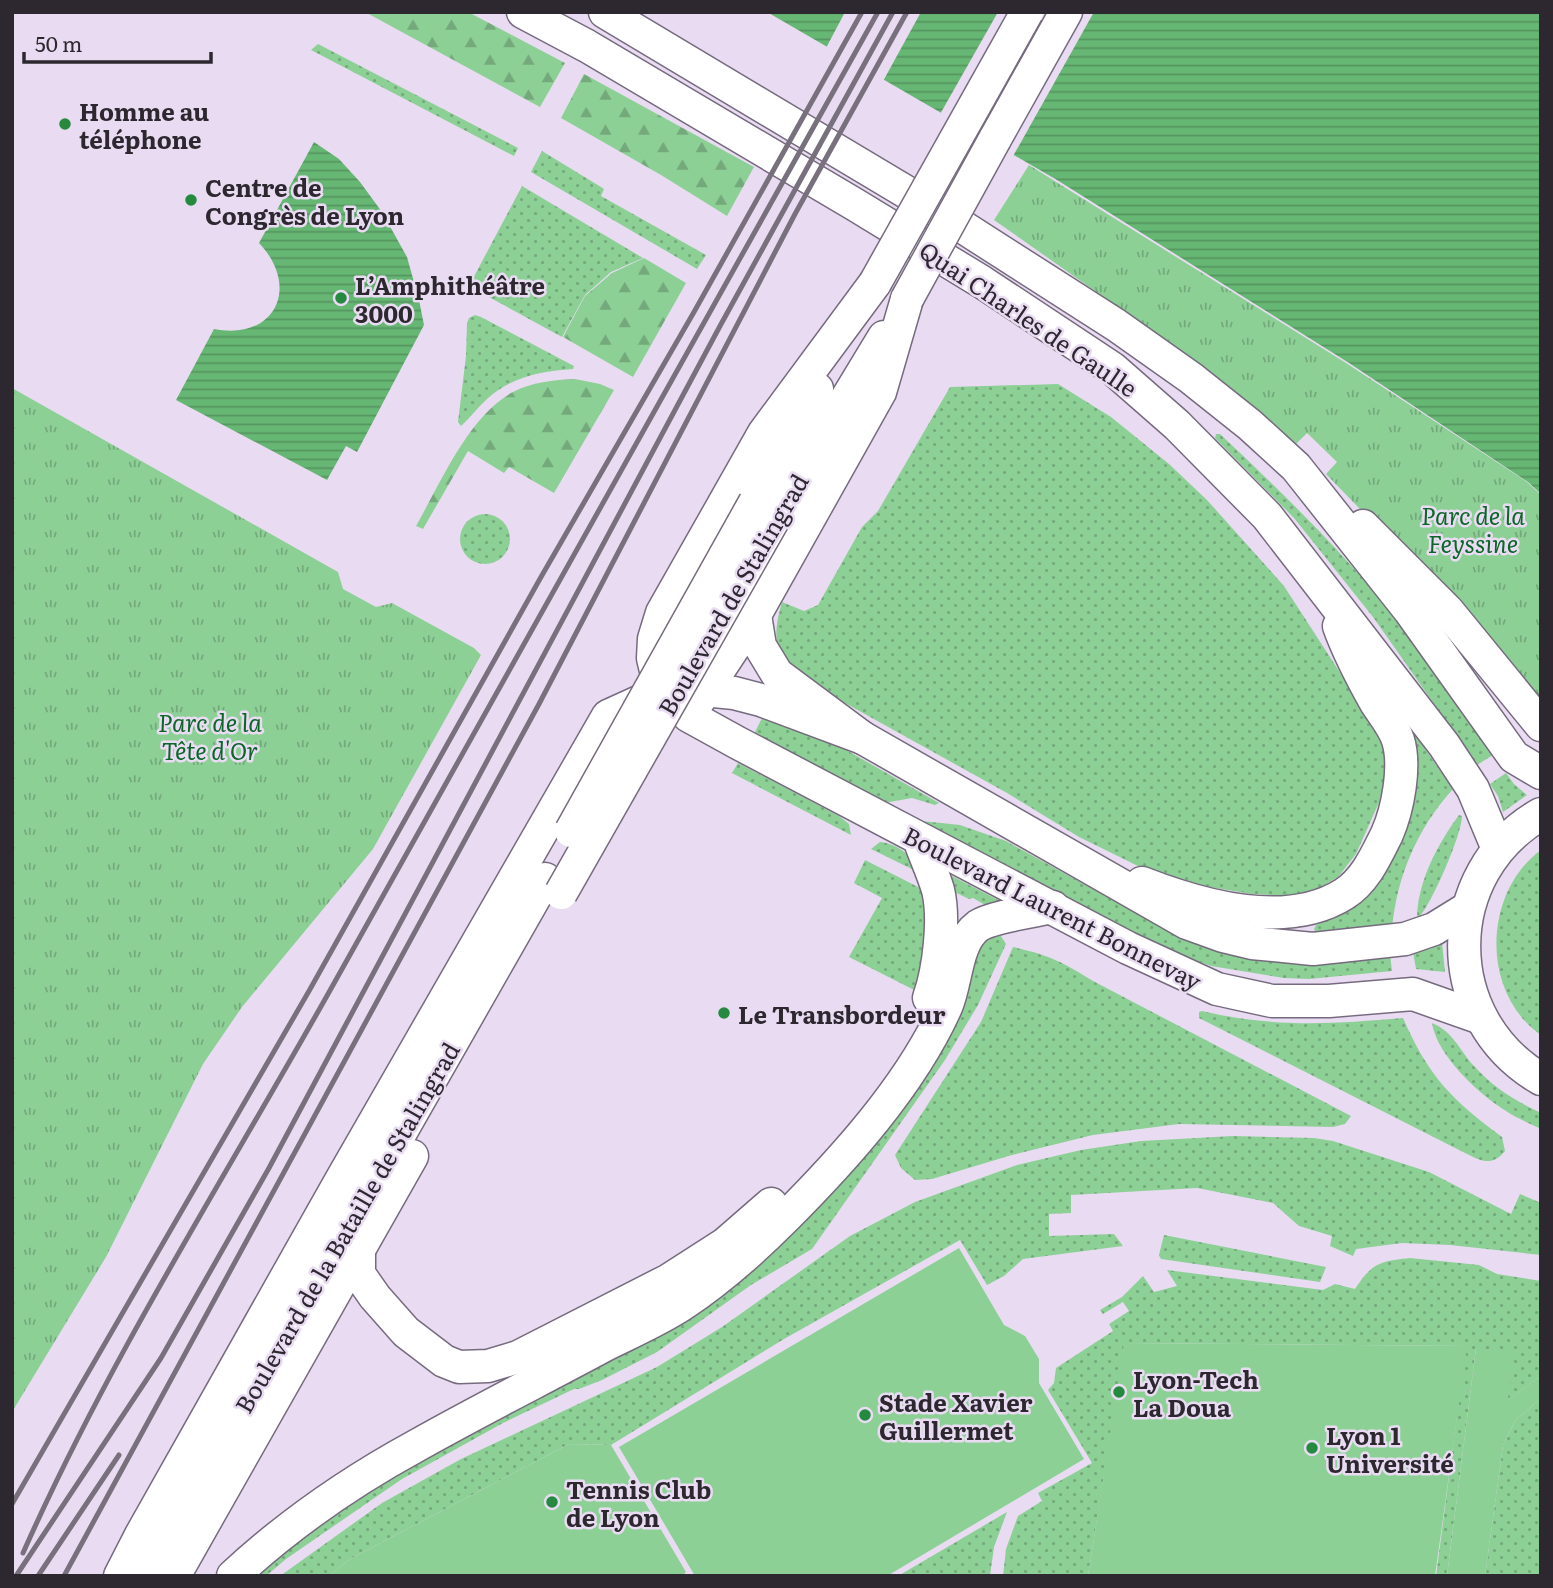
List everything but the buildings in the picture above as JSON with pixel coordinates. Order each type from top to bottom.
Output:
[{"type":"main road","name":"Quai Charles de Gaulle","points":[[523,12],[587,46],[854,204],[982,282],[1112,368],[1177,425],[1267,516],[1444,745],[1473,789],[1498,849]]},
{"type":"main road","name":"Quai Charles de Gaulle","points":[[606,12],[903,190],[1116,324],[1250,425],[1296,467],[1410,611],[1514,757],[1541,773]]},
{"type":"main road","points":[[120,1576],[340,1182],[608,716],[661,692],[654,665],[654,639],[662,613],[764,433],[875,283],[1027,12]]},
{"type":"main road","points":[[697,703],[755,615],[880,392],[907,299],[1066,12]]},
{"type":"main road","name":"Boulevard de Stalingrad","points":[[553,886],[875,283]]},
{"type":"main road","name":"Boulevard de Stalingrad","points":[[553,886],[907,299]]},
{"type":"main road","points":[[1296,467],[1374,535],[1447,610],[1541,725]]},
{"type":"main road","points":[[1067,853],[1151,887],[1218,906],[1257,912],[1292,912],[1321,905],[1345,894],[1364,876],[1389,828],[1398,799],[1401,775],[1398,740],[1350,658],[1326,592]]},
{"type":"main road","points":[[755,615],[760,646],[777,674],[863,738]]},
{"type":"main road","name":"Boulevard Laurent Bonnevay","points":[[661,692],[697,703],[919,839],[1128,948],[1217,989],[1272,1001],[1329,1001],[1413,994],[1481,1018]]},
{"type":"main road","points":[[697,703],[734,693],[761,700],[863,738]]},
{"type":"main road","name":"Boulevard Laurent Bonnevay","points":[[863,738],[1067,853],[1144,901],[1187,923],[1223,936],[1252,943],[1313,949],[1405,939],[1434,929],[1468,908]]},
{"type":"main road","points":[[1541,814],[1514,832],[1498,849],[1476,884],[1464,930],[1464,955],[1469,989],[1481,1018],[1505,1051],[1541,1079]]},
{"type":"main road","points":[[359,1249],[359,1274],[375,1297],[406,1332],[444,1361],[459,1367],[488,1366],[518,1357],[669,1280],[725,1244],[774,1200],[856,1112],[900,1051],[925,1010],[937,976],[940,931],[938,892],[919,839]]},
{"type":"main road","name":"Boulevard de la Bataille de Stalingrad","points":[[174,1576],[359,1249],[553,886]]},
{"type":"main road","name":"Boulevard de la Bataille de Stalingrad","points":[[148,1576],[553,886]]},
{"type":"main road","points":[[233,1576],[263,1549],[350,1485],[415,1446],[682,1305],[747,1255],[785,1218],[876,1118],[919,1057],[949,1001],[965,944],[979,925],[1053,907]]},
{"type":"green space","points":[[365,12],[468,12],[565,63],[540,107]]},
{"type":"green space","points":[[318,44],[518,148],[514,156],[311,50]]},
{"type":"green space","points":[[584,74],[754,167],[727,216],[561,118]]},
{"type":"green space","points":[[542,151],[604,189],[601,196],[706,255],[697,269],[531,172]]},
{"type":"green space","name":"Parc de la Feyssine","points":[[1029,165],[1346,363],[1527,482],[1541,495],[1541,716],[1447,599],[1326,474],[1337,462],[1307,433],[1295,445],[1206,369],[994,220]]},
{"type":"green space","points":[[522,186],[643,258],[611,272],[585,295],[562,337],[469,286]]},
{"type":"green space","points":[[644,258],[686,283],[633,377],[563,337],[585,296],[612,273]]},
{"type":"green space","points":[[475,315],[574,366],[573,369],[550,371],[506,385],[487,399],[461,426],[458,422],[467,323],[469,318]]},
{"type":"green space","points":[[575,379],[614,390],[554,493],[509,467],[504,473],[468,451],[423,529],[416,526],[469,433],[497,403],[528,386]]},
{"type":"green space","points":[[1058,384],[1111,417],[1169,464],[1207,500],[1284,586],[1372,722],[1384,747],[1387,770],[1385,789],[1356,854],[1338,877],[1317,889],[1291,896],[1252,894],[1204,886],[1140,867],[1079,837],[1007,793],[818,688],[794,670],[780,652],[776,632],[782,602],[804,611],[818,605],[862,527],[878,511],[950,387]]},
{"type":"green space","name":"Parc de la Tête d'Or","points":[[12,388],[338,572],[343,589],[376,607],[392,603],[474,648],[481,655],[373,849],[242,1007],[203,1064],[106,1257],[12,1412]]},
{"type":"green space","points":[[1216,434],[1220,434],[1301,512],[1377,595],[1422,653],[1493,755],[1477,765],[1373,617],[1294,518],[1215,438]]},
{"type":"green space","points":[[485,514],[502,522],[510,539],[502,556],[485,564],[468,556],[460,539],[468,522]]},
{"type":"green space","points":[[766,710],[799,723],[939,803],[935,805],[912,798],[884,803],[754,734]]},
{"type":"green space","points":[[1409,726],[1453,789],[1429,820],[1411,854],[1399,890],[1392,929],[1316,933],[1316,925],[1344,913],[1372,892],[1400,834]]},
{"type":"green space","points":[[738,763],[839,816],[849,824],[851,835],[732,773]]},
{"type":"green space","points":[[1506,773],[1527,795],[1503,812],[1498,796],[1490,784]]},
{"type":"green space","points":[[1459,815],[1462,816],[1461,825],[1452,852],[1419,917],[1417,915],[1421,888],[1426,875],[1437,850]]},
{"type":"green space","points":[[921,823],[960,825],[1006,841],[1172,933],[1214,949],[1390,954],[1392,971],[1309,979],[1284,978],[1211,966],[1164,949]]},
{"type":"green space","points":[[880,842],[906,853],[924,875],[871,849]]},
{"type":"green space","points":[[1541,850],[1541,1035],[1521,1017],[1507,994],[1499,969],[1496,942],[1499,916],[1508,891],[1522,868]]},
{"type":"green space","points":[[865,860],[930,893],[924,995],[849,957],[882,898],[854,883]]},
{"type":"green space","points":[[946,873],[1004,903],[994,910],[973,898],[969,899],[944,887]]},
{"type":"green space","points":[[997,930],[1006,944],[978,1005],[945,1060],[812,1249],[751,1285],[657,1352],[602,1380],[574,1389],[503,1423],[402,1479],[286,1559],[266,1576],[244,1576],[286,1539],[767,1251],[978,943]]},
{"type":"green space","points":[[1442,943],[1445,972],[1416,969],[1413,952],[1430,949]]},
{"type":"green space","points":[[1013,947],[1064,964],[1351,1116],[1345,1124],[1333,1127],[1179,1124],[1093,1135],[932,1179],[915,1180],[901,1168],[895,1155],[981,1022]]},
{"type":"green space","points":[[1199,1012],[1254,1020],[1302,1023],[1403,1018],[1432,1072],[1469,1111],[1502,1137],[1505,1151],[1491,1161],[1471,1156],[1199,1018]]},
{"type":"green space","points":[[1432,1023],[1451,1036],[1489,1081],[1541,1113],[1541,1129],[1510,1114],[1472,1084],[1450,1061]]},
{"type":"green space","points":[[1233,1136],[1333,1141],[1429,1172],[1511,1214],[1520,1194],[1541,1203],[1541,1255],[1450,1245],[1402,1243],[1356,1249],[1353,1256],[1330,1246],[1332,1236],[1299,1226],[1273,1203],[1197,1188],[1071,1195],[1071,1213],[1049,1214],[1049,1236],[1114,1234],[1123,1246],[1023,1259],[1004,1276],[987,1285],[960,1240],[784,1339],[611,1445],[569,1444],[350,1559],[329,1576],[280,1576],[382,1503],[461,1459],[657,1367],[722,1327],[850,1236],[915,1202],[1017,1165],[1081,1150],[1141,1141]]},
{"type":"green space","points":[[1164,1235],[1326,1267],[1320,1282],[1161,1259],[1159,1255]]},
{"type":"green space","name":"Stade Xavier Guillermet","points":[[959,1248],[1004,1325],[1025,1336],[1039,1359],[1039,1383],[1084,1459],[887,1576],[695,1576],[619,1447]]},
{"type":"green space","points":[[1410,1258],[1479,1265],[1497,1274],[1541,1281],[1541,1376],[1507,1401],[1476,1348],[1447,1576],[1436,1576],[1466,1346],[1125,1343],[1088,1576],[1003,1576],[1006,1549],[1018,1516],[1042,1501],[1038,1493],[1092,1463],[1048,1390],[1054,1383],[1056,1368],[1113,1331],[1109,1324],[1129,1311],[1123,1302],[1103,1314],[1100,1310],[1122,1297],[1143,1276],[1154,1292],[1177,1286],[1167,1270],[1323,1290],[1335,1284],[1355,1289],[1378,1265],[1391,1260]]},
{"type":"green space","name":"Lyon 1 Université","points":[[1124,1343],[1467,1346],[1435,1576],[1088,1576]]},
{"type":"green space","points":[[1476,1348],[1513,1352],[1508,1400],[1541,1376],[1541,1398],[1515,1421],[1503,1445],[1485,1576],[1447,1576]]},
{"type":"green space","points":[[1541,1398],[1541,1576],[1485,1576],[1503,1445],[1515,1421]]},
{"type":"green space","name":"Tennis Club de Lyon","points":[[569,1444],[611,1445],[686,1572],[682,1576],[329,1576],[350,1559]]},
{"type":"green space","points":[[1007,1512],[994,1547],[990,1576],[898,1576]]},
{"type":"shaded area","points":[[767,12],[1541,12],[1541,494],[1528,482],[1349,363],[1057,180]]},
{"type":"shaded area","name":"L’Amphithéâtre 3000","points":[[314,142],[339,159],[382,212],[407,257],[424,325],[357,452],[346,446],[327,480],[176,400],[214,329],[235,331],[253,327],[266,319],[275,307],[279,293],[278,277],[272,260],[259,243]]},
{"type":"pier","points":[[845,12],[921,12],[882,83],[825,50]]},
{"type":"pier","points":[[998,12],[1094,12],[1012,158],[939,116]]},
{"type":"railway","points":[[12,1504],[309,991],[862,12]]},
{"type":"railway","points":[[23,1553],[92,1410],[130,1340],[328,994],[878,12]]},
{"type":"railway","points":[[16,1576],[161,1358],[269,1168],[720,326],[893,12]]},
{"type":"railway","points":[[64,1576],[539,704],[795,214],[907,12]]},
{"type":"railway","points":[[38,1576],[119,1455]]},
{"type":"place","name":"Homme au téléphone","points":[[65,124]]},
{"type":"place","name":"Centre de Congrès de Lyon","points":[[191,200]]},
{"type":"place","name":"L’Amphithéâtre 3000","points":[[341,298]]},
{"type":"place","name":"Le Transbordeur","points":[[724,1013]]},
{"type":"place","name":"Lyon-Tech La Doua","points":[[1119,1392]]},
{"type":"place","name":"Stade Xavier Guillermet","points":[[865,1415]]},
{"type":"place","name":"Lyon 1 Université","points":[[1312,1448]]},
{"type":"place","name":"Tennis Club de Lyon","points":[[552,1502]]}]
